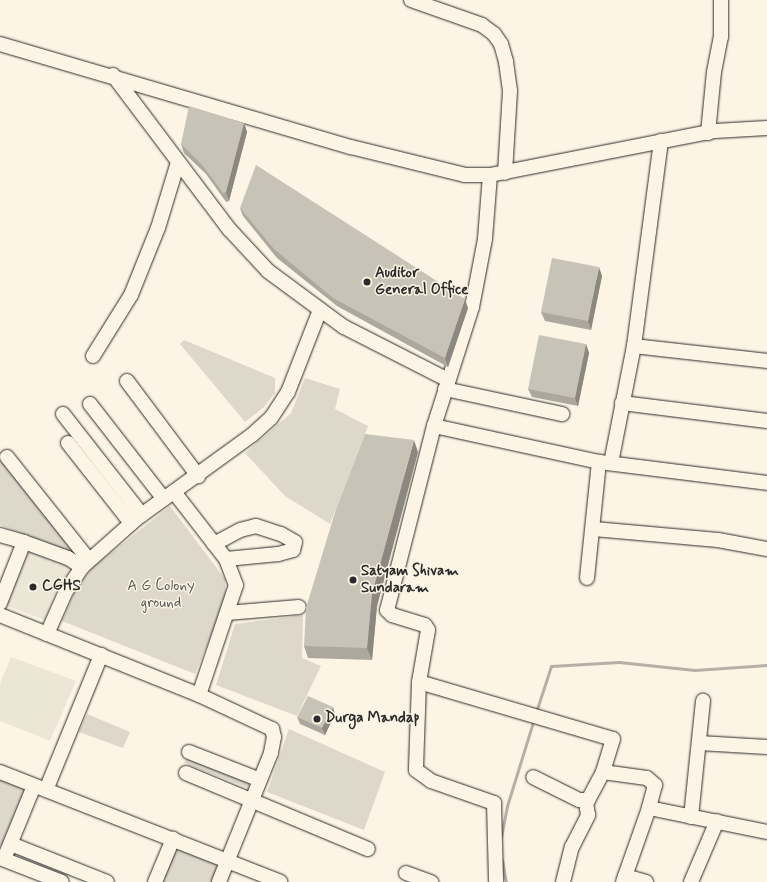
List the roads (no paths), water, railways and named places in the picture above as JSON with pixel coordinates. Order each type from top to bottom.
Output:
[{"type":"street","points":[[411,0],[482,25],[494,34],[501,44],[506,62],[510,91],[505,173]]},
{"type":"street","points":[[708,133],[714,72],[721,37],[721,0]]},
{"type":"street","points":[[0,44],[113,75],[380,155],[452,173],[490,175],[505,173],[661,141],[708,133],[767,128]]},
{"type":"street","points":[[113,75],[230,230],[268,271],[320,310],[447,385],[562,414]]},
{"type":"street","points":[[587,578],[605,462],[622,403],[634,346],[661,141]]},
{"type":"street","points":[[93,356],[131,295],[158,228],[178,162]]},
{"type":"street","points":[[490,175],[485,239],[473,300],[434,426],[387,610],[392,615],[428,627],[419,682],[416,770],[431,781],[494,803],[496,882]]},
{"type":"street","points":[[46,634],[63,598],[86,563],[137,519],[198,476],[252,435],[281,405],[320,310]]},
{"type":"street","points":[[634,346],[767,361]]},
{"type":"street","points":[[127,381],[198,476]]},
{"type":"street","points":[[622,403],[767,421]]},
{"type":"street","points":[[90,404],[169,496],[214,544],[226,559],[236,584],[199,695]]},
{"type":"street","points":[[63,414],[137,519]]},
{"type":"street","points":[[434,426],[605,462],[767,483]]},
{"type":"street","points":[[68,443],[137,519]]},
{"type":"street","points":[[6,457],[86,563]]},
{"type":"street","points":[[214,544],[240,530],[256,526],[281,534],[295,542],[293,550],[278,554],[226,559]]},
{"type":"street","points":[[594,529],[718,540],[767,548]]},
{"type":"street","points":[[0,535],[86,563]]},
{"type":"street","points":[[0,603],[24,542]]},
{"type":"street","points":[[227,613],[299,607]]},
{"type":"street","points":[[0,615],[199,695],[272,729],[274,742],[219,882]]},
{"type":"street","points":[[62,882],[2,858],[11,844],[40,788],[101,655]]},
{"type":"street","points":[[419,682],[547,718],[613,739],[604,772],[591,798],[586,802]]},
{"type":"street","points":[[690,816],[703,701]]},
{"type":"street","points":[[699,743],[767,747]]},
{"type":"street","points":[[189,752],[260,780]]},
{"type":"street","points":[[0,772],[280,882]]},
{"type":"street","points":[[604,772],[653,780],[654,788],[649,808],[624,879],[646,882]]},
{"type":"street","points":[[186,773],[252,799],[368,849]]},
{"type":"street","points":[[533,777],[586,802]]},
{"type":"street","points":[[563,882],[572,847],[588,815],[586,802]]},
{"type":"street","points":[[649,808],[767,832]]},
{"type":"street","points":[[691,882],[717,821]]},
{"type":"street","points":[[155,882],[173,839]]},
{"type":"street","points":[[11,844],[107,882]]},
{"type":"street","points":[[406,873],[431,882]]},
{"type":"waterway","points":[[536,712],[551,666],[619,662],[695,670],[767,665]]},
{"type":"waterway","points":[[501,837],[507,806],[534,719]]},
{"type":"waterway","points":[[502,860],[506,882]]},
{"type":"place","name":"Auditor General Office","points":[[367,282]]},
{"type":"place","name":"Satyam Shivam Sundaram","points":[[353,580]]},
{"type":"place","name":"CGHS","points":[[33,587]]},
{"type":"place","name":"Durga Mandap","points":[[317,719]]},
{"type":"park label","name":"A G Colony ground","points":[[161,594]]}]
